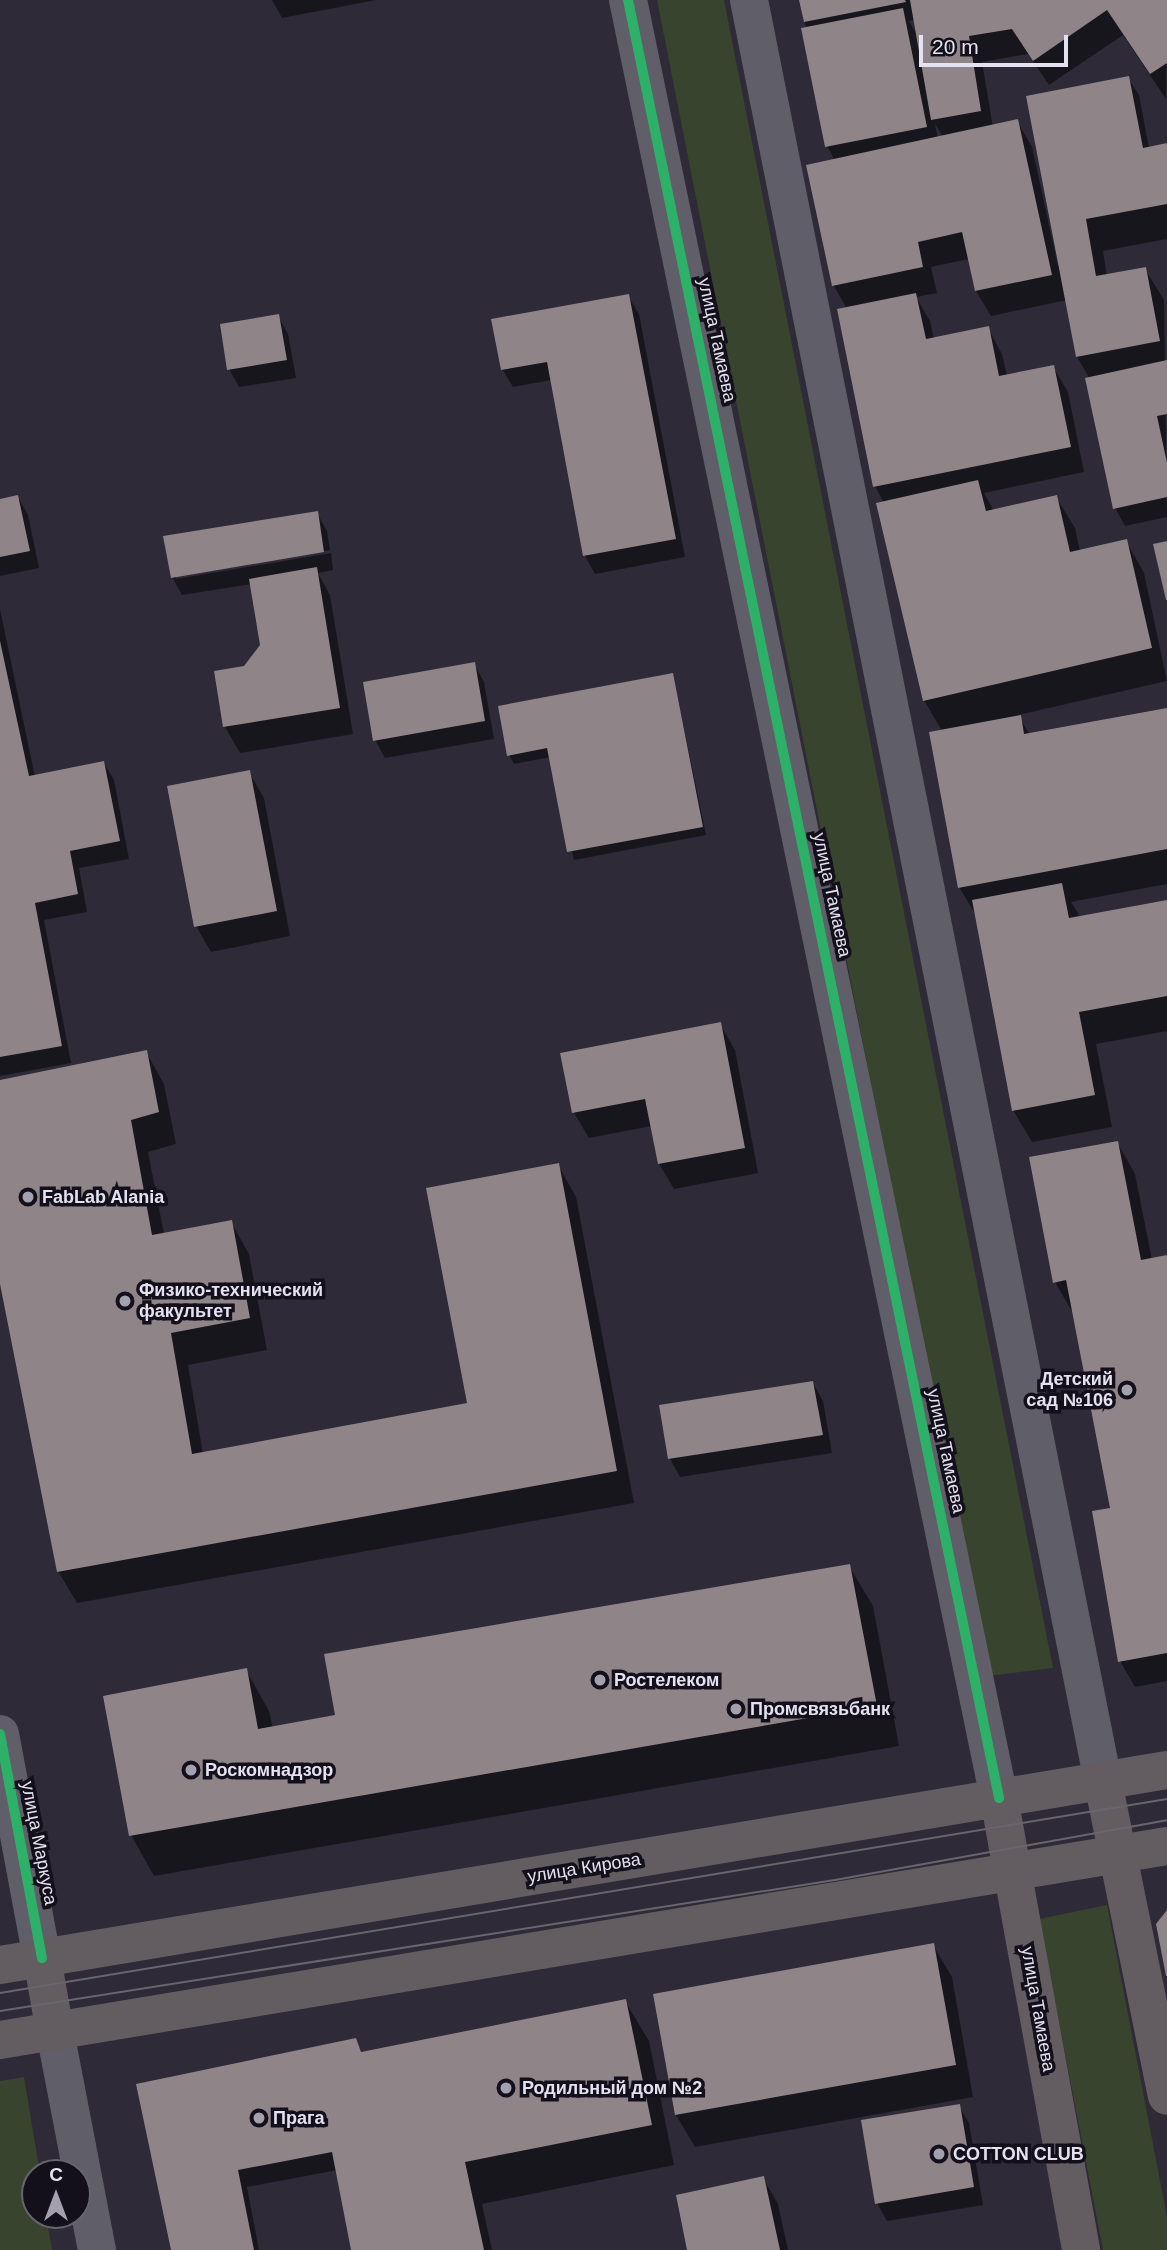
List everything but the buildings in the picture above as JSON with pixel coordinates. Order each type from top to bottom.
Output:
[{"type":"main road","name":"улица Кирова","points":[[0,1965],[1167,1770]]},
{"type":"main road","points":[[1103,1782],[1167,2096]]},
{"type":"main road","name":"улица Тамаева","points":[[999,1798],[1081,2250]]},
{"type":"main road","points":[[0,2040],[1014,1874],[1167,1846]]},
{"type":"main road","name":"улица Маркуса","points":[[42,1958],[55,2032]]},
{"type":"street","name":"улица Тамаева","points":[[628,0],[999,1798]]},
{"type":"street","points":[[749,0],[1103,1782]]},
{"type":"street","name":"улица Маркуса","points":[[0,1734],[42,1958]]},
{"type":"street","name":"улица Маркуса","points":[[55,2032],[97,2250]]},
{"type":"green space","points":[[657,0],[724,0],[1053,1668],[988,1676]]},
{"type":"green space","points":[[1107,1905],[1167,2217],[1167,2250],[1103,2250],[1039,1919]]},
{"type":"green space","points":[[24,2077],[38,2159],[21,2159],[21,2229],[48,2229],[52,2250],[0,2250],[0,2081]]},
{"type":"tram line","points":[[0,1993],[1167,1799]]},
{"type":"tram line","points":[[0,2011],[835,1880],[1167,1820]]},
{"type":"cycle path","points":[[628,0],[999,1798]]},
{"type":"cycle path","points":[[0,1734],[42,1958]]},
{"type":"place","name":"FabLab Alania","points":[[28,1197]]},
{"type":"place","name":"Физико-технический факультет","points":[[125,1301]]},
{"type":"place","name":"Детский сад №106","points":[[1127,1390]]},
{"type":"place","name":"Ростелеком","points":[[600,1680]]},
{"type":"place","name":"Промсвязьбанк","points":[[736,1709]]},
{"type":"place","name":"Роскомнадзор","points":[[191,1770]]},
{"type":"place","name":"Родильный дом №2","points":[[506,2088]]},
{"type":"place","name":"Прага","points":[[259,2118]]},
{"type":"place","name":"COTTON CLUB","points":[[939,2154]]}]
